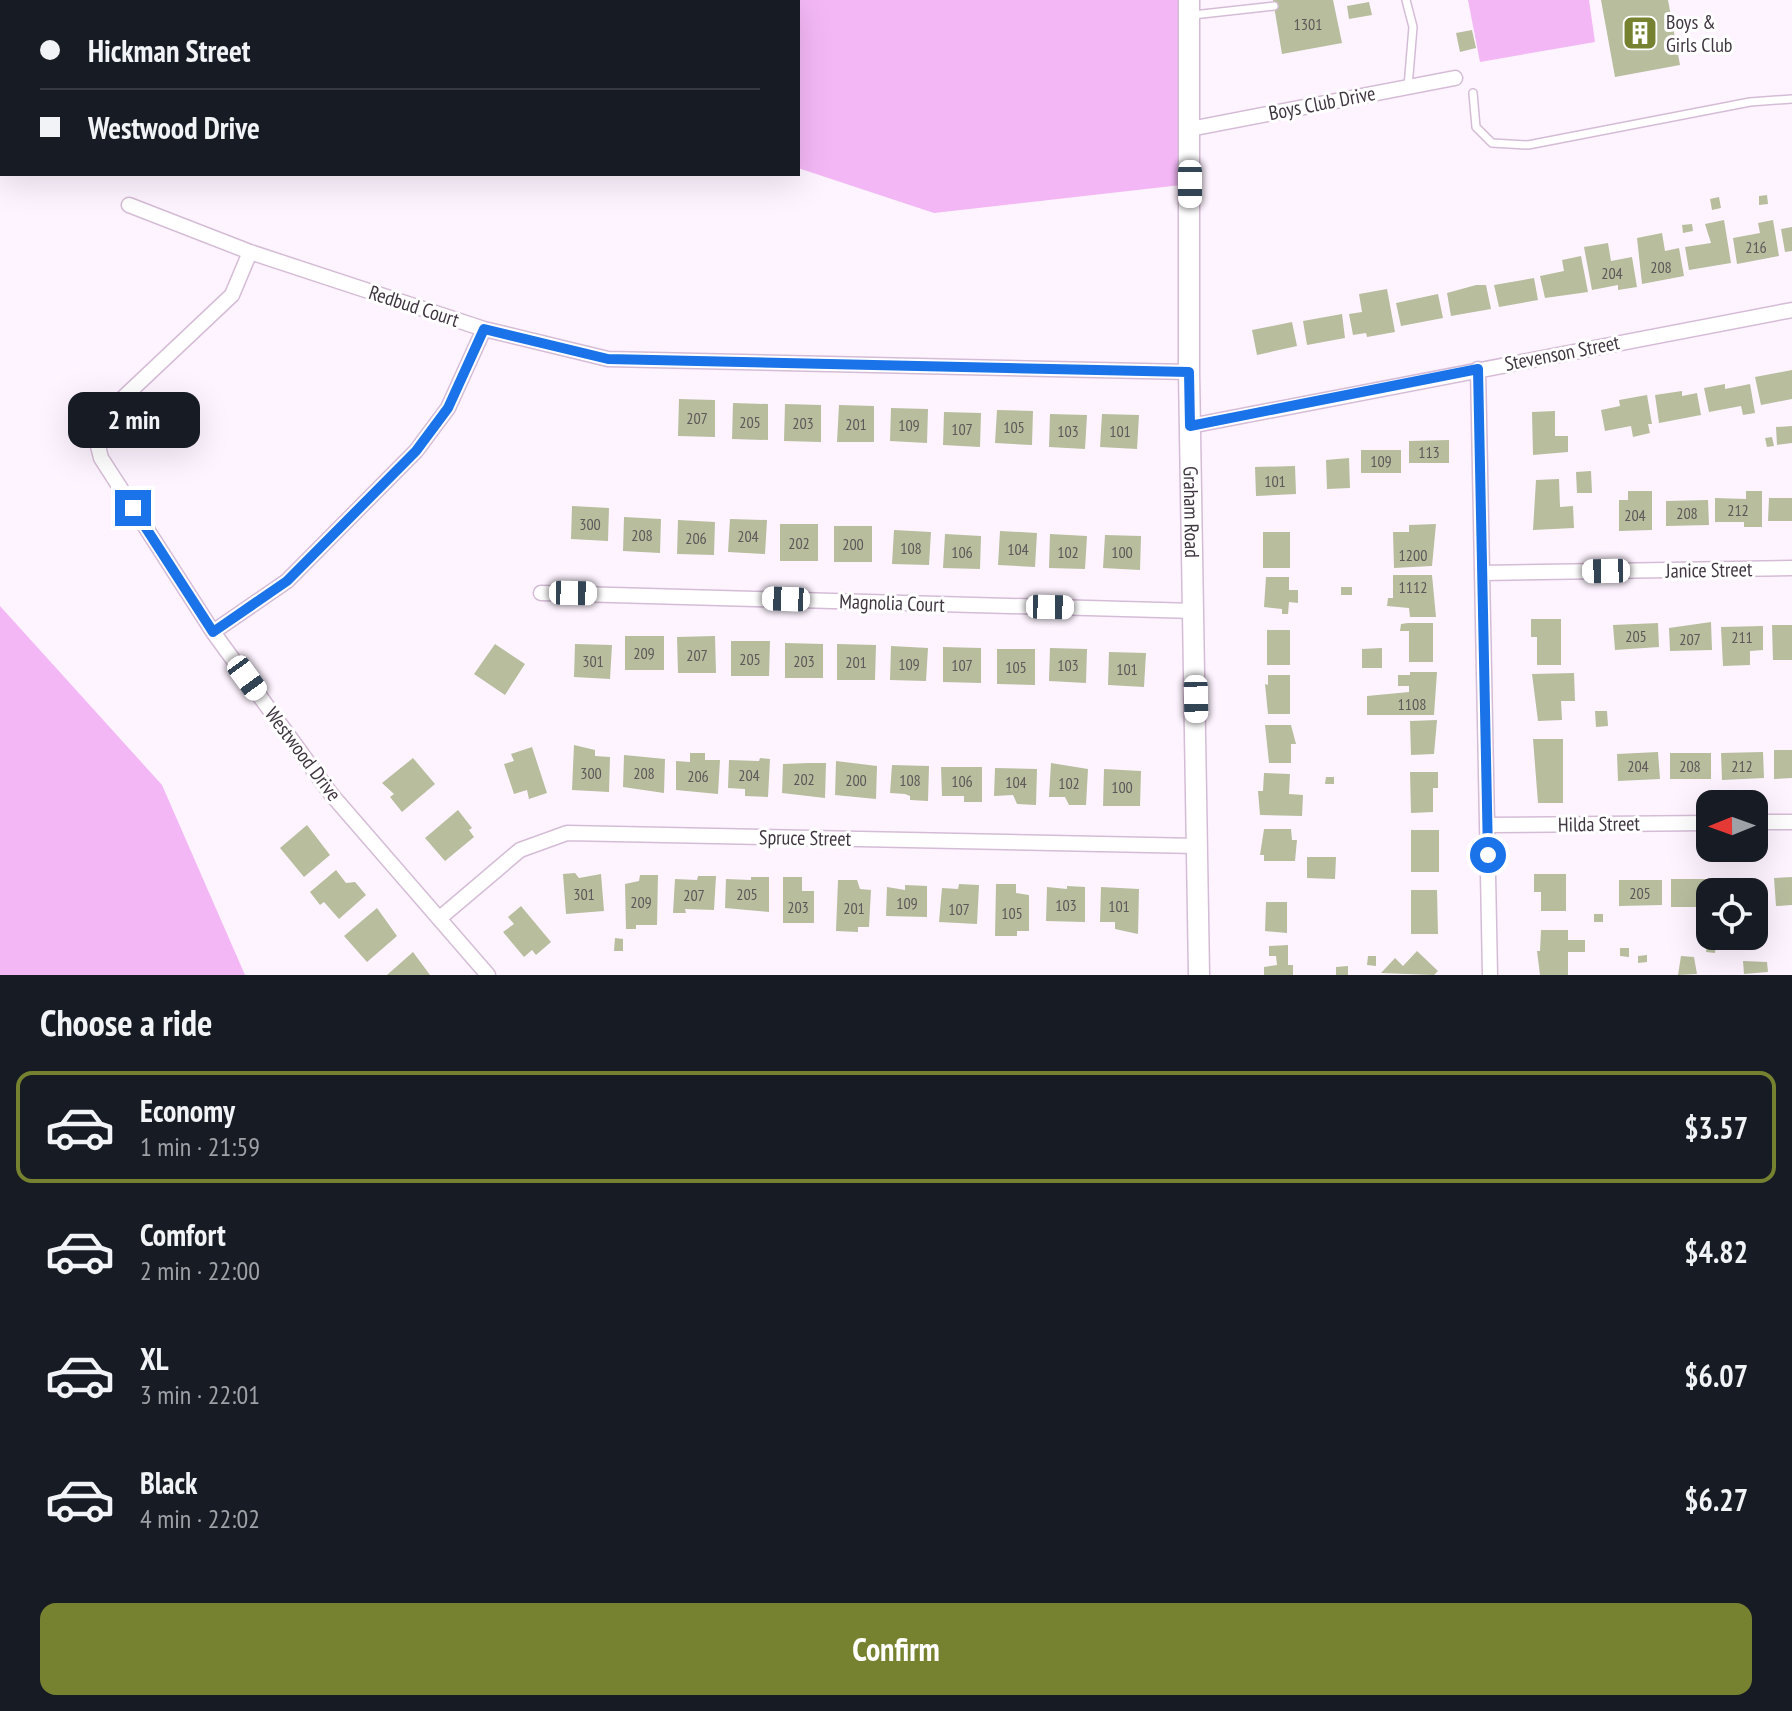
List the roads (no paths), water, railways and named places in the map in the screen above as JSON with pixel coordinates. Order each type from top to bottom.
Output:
[{"type":"main road","name":"Graham Road","points":[[1189,8],[1189,372],[1199,975]]},
{"type":"street","name":"Boys Club Drive","points":[[1190,129],[1455,78]]},
{"type":"street","name":"Redbud Court","points":[[129,205],[250,252],[484,329],[608,359],[1189,372]]},
{"type":"street","name":"Westwood Drive","points":[[250,252],[232,295],[107,413],[96,438],[101,458],[213,632],[331,794],[441,917],[488,975]]},
{"type":"street","name":"Stevenson Street","points":[[1190,426],[1792,310]]},
{"type":"street","points":[[213,632],[287,581],[416,451],[448,408],[484,329]]},
{"type":"street","points":[[1478,369],[1490,975]]},
{"type":"street","name":"Janice Street","points":[[1482,573],[1792,568]]},
{"type":"street","name":"Magnolia Court","points":[[541,593],[1195,611]]},
{"type":"street","points":[[1768,822],[1792,822]]},
{"type":"street","name":"Hilda Street","points":[[1487,825],[1696,823]]},
{"type":"street","name":"Spruce Street","points":[[441,917],[520,850],[567,833],[1197,846]]},
{"type":"lane","points":[[1406,0],[1413,27],[1408,87]]},
{"type":"lane","points":[[1189,8],[1274,6]]},
{"type":"lane","points":[[1473,93],[1476,127],[1492,143],[1512,145],[1614,130],[1750,102],[1792,99]]},
{"type":"place","name":"Boys & Girls Club","points":[[1640,33]]}]
